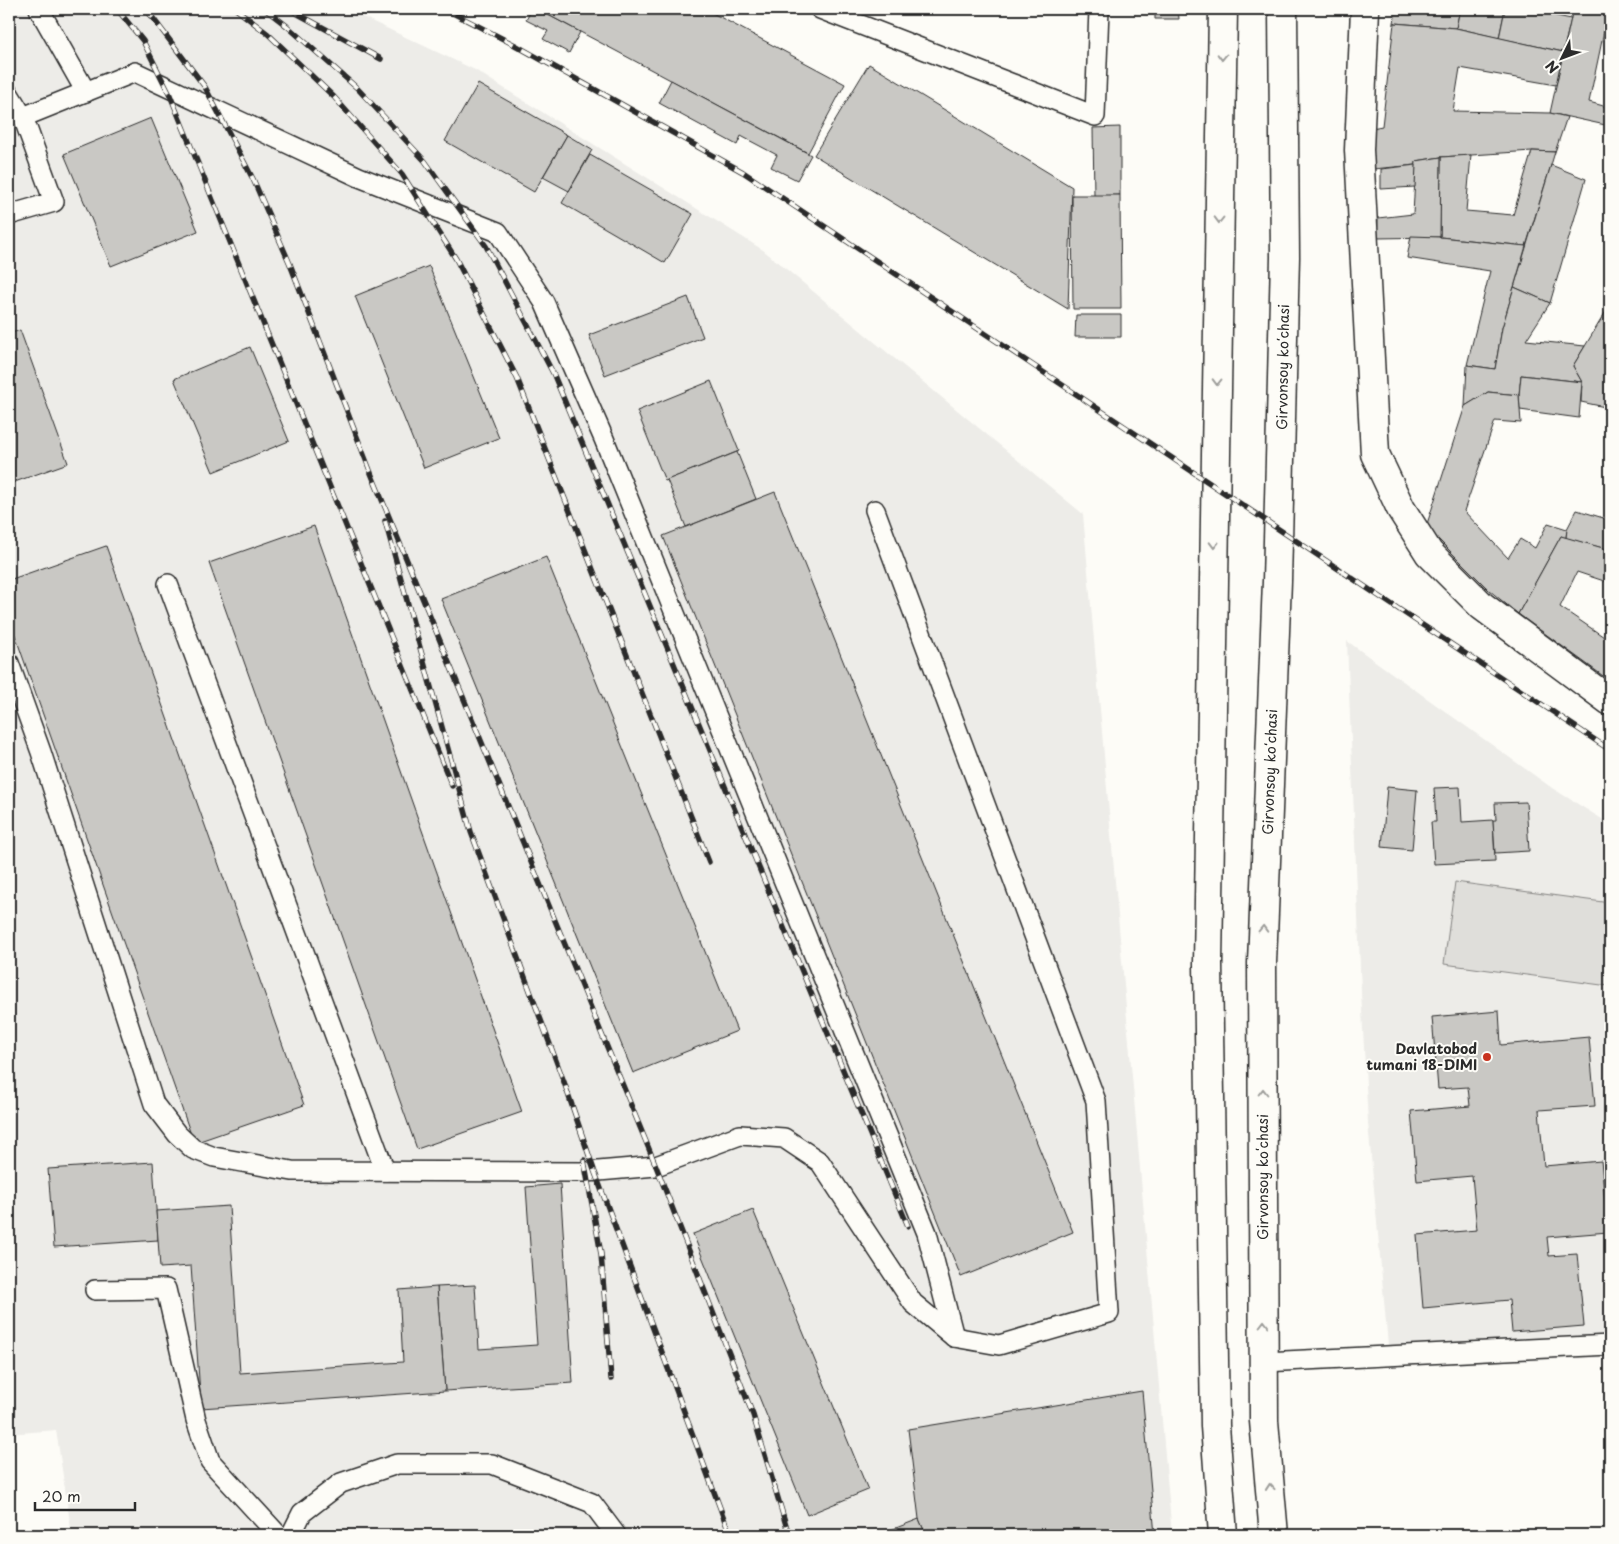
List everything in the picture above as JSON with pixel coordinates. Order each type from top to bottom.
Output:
[{"type":"main road","points":[[1223,9],[1208,964],[1215,1426],[1223,1535]]},
{"type":"main road","name":"Girvonsoy koʻchasi","points":[[1274,1535],[1264,1421],[1262,963],[1277,581],[1284,287],[1283,9]]},
{"type":"main road","points":[[1365,9],[1359,150],[1375,454],[1401,509],[1429,553],[1482,606],[1610,701]]},
{"type":"lane","points":[[39,9],[86,92]]},
{"type":"lane","points":[[820,9],[1095,116],[1100,9]]},
{"type":"lane","points":[[23,117],[135,72],[359,177],[498,232],[544,302],[604,439],[927,1233],[954,1337]]},
{"type":"lane","points":[[9,94],[23,117],[54,202],[9,215]]},
{"type":"lane","points":[[9,663],[41,752],[154,1104],[177,1134],[193,1149],[214,1157],[292,1171],[587,1172],[656,1166],[740,1135],[784,1138],[820,1162],[913,1303],[954,1337],[999,1346],[1109,1313],[1096,1101],[875,510]]},
{"type":"lane","points":[[168,584],[385,1171]]},
{"type":"lane","points":[[95,1290],[166,1289],[196,1420],[210,1461],[278,1535]]},
{"type":"lane","points":[[1264,1362],[1610,1345]]},
{"type":"lane","points":[[291,1535],[302,1513],[341,1482],[397,1464],[492,1464],[592,1502],[616,1535]]},
{"type":"shaded area","points":[[9,9],[346,9],[475,70],[763,250],[1083,514],[1172,1535],[72,1535],[56,1430],[9,1434]]},
{"type":"shaded area","name":"Davlatobod tumani 18-DIMI","points":[[1347,641],[1552,788],[1610,824],[1610,1357],[1390,1367],[1368,1123]]},
{"type":"shaded area","points":[[1455,882],[1610,903],[1609,986],[1444,964]]},
{"type":"building","points":[[532,9],[537,9],[580,32],[569,53],[543,39],[548,31],[526,20]]},
{"type":"building","points":[[537,9],[705,9],[845,84],[808,153]]},
{"type":"building","points":[[1155,9],[1178,9],[1179,19],[1155,19]]},
{"type":"building","points":[[1396,9],[1460,9],[1456,28],[1394,23]]},
{"type":"building","points":[[1460,9],[1481,13],[1482,9],[1505,9],[1499,38],[1456,28]]},
{"type":"building","points":[[1505,9],[1524,9],[1571,19],[1563,52],[1499,38]]},
{"type":"building","points":[[1573,9],[1610,9],[1610,18],[1607,17],[1589,102],[1607,107],[1607,104],[1610,105],[1610,126],[1550,113]]},
{"type":"building","points":[[1394,23],[1456,28],[1563,52],[1556,85],[1460,68],[1453,111],[1550,113],[1567,117],[1555,152],[1532,151],[1441,157],[1416,161],[1416,165],[1373,169],[1372,128],[1382,126]]},
{"type":"building","points":[[869,64],[1072,187],[1068,309],[814,155]]},
{"type":"building","points":[[671,80],[811,155],[797,180],[771,167],[777,155],[741,136],[737,145],[659,103]]},
{"type":"building","points":[[478,84],[567,135],[534,192],[445,141]]},
{"type":"building","points":[[151,118],[198,231],[111,266],[64,154]]},
{"type":"building","points":[[1120,127],[1120,195],[1094,196],[1093,128]]},
{"type":"building","points":[[567,135],[592,150],[569,191],[543,177]]},
{"type":"building","points":[[1532,151],[1555,152],[1526,246],[1440,237],[1441,157],[1471,155],[1466,211],[1513,215]]},
{"type":"building","points":[[590,155],[693,214],[665,263],[562,203]]},
{"type":"building","points":[[1441,157],[1440,237],[1377,238],[1378,218],[1413,214],[1416,161]]},
{"type":"building","points":[[1416,165],[1415,187],[1381,189],[1381,169]]},
{"type":"building","points":[[1551,165],[1586,179],[1550,303],[1514,287]]},
{"type":"building","points":[[1072,195],[1120,195],[1121,309],[1073,309]]},
{"type":"building","points":[[1411,236],[1440,237],[1526,246],[1502,328],[1495,369],[1467,365],[1490,271],[1407,258]]},
{"type":"building","points":[[429,266],[499,438],[424,468],[355,296]]},
{"type":"building","points":[[1514,287],[1550,303],[1526,340],[1585,346],[1573,366],[1582,382],[1521,375],[1519,395],[1488,392],[1465,406],[1467,365],[1495,369],[1502,328]]},
{"type":"building","points":[[688,297],[703,337],[605,375],[589,335]]},
{"type":"building","points":[[1608,308],[1610,309],[1610,408],[1581,402],[1582,382],[1573,366]]},
{"type":"building","points":[[1076,315],[1121,315],[1121,337],[1075,337]]},
{"type":"building","points":[[20,330],[68,463],[9,484],[9,334]]},
{"type":"building","points":[[250,347],[289,441],[213,472],[174,379]]},
{"type":"building","points":[[1521,375],[1582,382],[1579,418],[1520,410]]},
{"type":"building","points":[[711,381],[739,451],[665,481],[637,411]]},
{"type":"building","points":[[1488,392],[1519,395],[1521,423],[1495,421],[1464,511],[1508,558],[1520,539],[1535,548],[1548,523],[1567,529],[1566,538],[1561,536],[1518,614],[1489,590],[1426,527],[1465,406]]},
{"type":"building","points":[[737,452],[756,499],[686,527],[667,480]]},
{"type":"building","points":[[775,492],[1073,1232],[961,1277],[663,536]]},
{"type":"building","points":[[1577,510],[1610,520],[1610,550],[1566,538],[1567,529]]},
{"type":"building","points":[[314,526],[522,1112],[417,1149],[209,563]]},
{"type":"building","points":[[1561,536],[1610,550],[1610,583],[1577,572],[1560,607],[1610,641],[1610,681],[1518,614]]},
{"type":"building","points":[[106,546],[304,1105],[194,1143],[9,618],[9,580]]},
{"type":"building","points":[[546,557],[737,1031],[633,1073],[441,599]]},
{"type":"building","points":[[1387,787],[1417,790],[1412,850],[1382,847]]},
{"type":"building","points":[[1460,787],[1462,822],[1493,820],[1495,861],[1434,864],[1431,822],[1436,822],[1434,788]]},
{"type":"building","points":[[1526,802],[1529,851],[1495,853],[1493,820],[1496,820],[1495,803]]},
{"type":"building","points":[[1499,1011],[1501,1045],[1589,1037],[1595,1106],[1539,1110],[1544,1166],[1601,1161],[1608,1232],[1547,1237],[1549,1256],[1577,1254],[1584,1326],[1512,1332],[1509,1300],[1423,1308],[1417,1235],[1477,1230],[1472,1176],[1417,1181],[1411,1111],[1470,1106],[1468,1087],[1438,1089],[1432,1017]]},
{"type":"building","points":[[153,1162],[158,1240],[54,1247],[48,1169]]},
{"type":"building","points":[[560,1184],[573,1383],[445,1391],[437,1287],[475,1285],[479,1349],[537,1345],[526,1187]]},
{"type":"building","points":[[229,1206],[240,1373],[403,1362],[399,1290],[437,1287],[445,1391],[201,1408],[191,1266],[160,1268],[156,1211]]},
{"type":"building","points":[[753,1210],[868,1490],[807,1515],[693,1234]]},
{"type":"building","points":[[1142,1391],[1155,1535],[926,1535],[919,1519],[908,1429]]},
{"type":"building","points":[[919,1519],[926,1535],[878,1535]]},
{"type":"railway","points":[[117,9],[143,41],[170,95],[452,786]]},
{"type":"railway","points":[[146,9],[205,87],[253,179],[290,264],[371,473],[656,1166],[753,1415],[789,1535]]},
{"type":"railway","points":[[236,9],[268,34],[334,97],[402,174],[456,259],[517,378],[709,862]]},
{"type":"railway","points":[[265,9],[357,88],[425,161],[486,246],[553,373],[908,1226]]},
{"type":"railway","points":[[289,9],[381,59]]},
{"type":"railway","points":[[445,9],[515,45],[743,172],[1610,750]]},
{"type":"railway","points":[[385,521],[471,832],[729,1532]]},
{"type":"railway","points":[[584,1160],[601,1254],[611,1379]]},
{"type":"place","name":"Davlatobod tumani 18-DIMI","points":[[1487,1057]]}]
